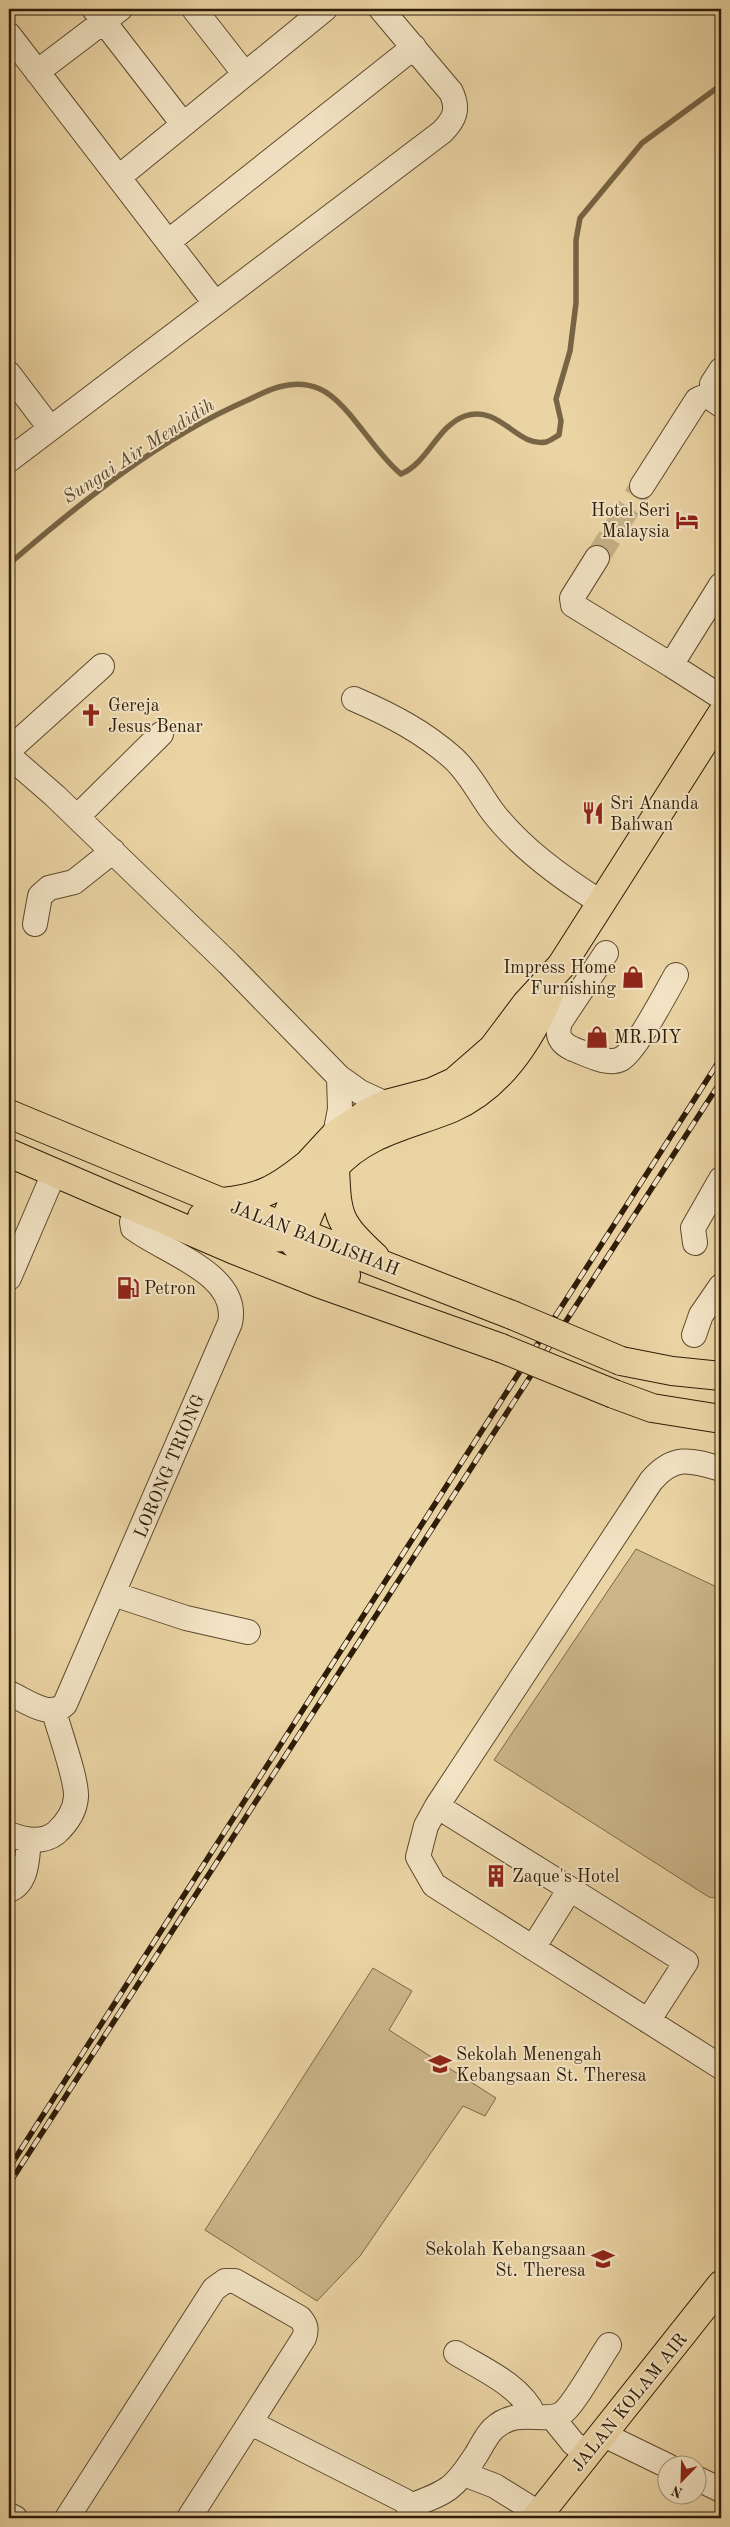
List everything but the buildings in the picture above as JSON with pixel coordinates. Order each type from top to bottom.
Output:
[{"type":"main road","points":[[93,1190],[115,1187],[132,1190],[246,1233],[274,1238],[291,1231],[322,1186],[322,1165],[335,1136],[386,1104],[432,1092],[454,1082],[475,1066],[493,1048],[526,1004],[561,966],[721,715]]},
{"type":"main road","points":[[221,1202],[248,1199],[274,1190],[390,1130],[451,1108],[490,1084],[551,1018],[561,966]]},
{"type":"main road","name":"JALAN BADLISHAH","points":[[9,1114],[291,1231],[512,1315],[621,1361],[672,1371],[721,1376]]},
{"type":"main road","points":[[9,1153],[137,1209],[318,1283],[495,1346],[614,1394],[652,1408],[721,1419]]},
{"type":"main road","points":[[322,1165],[342,1223],[383,1265]]},
{"type":"main road","points":[[291,1231],[312,1260],[336,1272],[462,1319],[480,1330],[495,1346]]},
{"type":"main road","name":"JALAN KOLAM AIR","points":[[538,2516],[721,2285]]},
{"type":"street","points":[[194,9],[244,73]]},
{"type":"street","points":[[119,177],[244,73],[325,9]]},
{"type":"street","points":[[9,460],[442,132],[450,124],[456,114],[456,102],[451,92],[381,9]]},
{"type":"street","points":[[37,72],[106,13],[183,124]]},
{"type":"street","points":[[9,35],[215,304]]},
{"type":"street","points":[[168,242],[414,47]]},
{"type":"street","points":[[642,486],[697,400],[715,397],[712,384],[721,370]]},
{"type":"street","points":[[9,374],[50,428]]},
{"type":"street","points":[[597,558],[572,598],[573,605],[721,697]]},
{"type":"street","points":[[671,665],[721,585]]},
{"type":"street","points":[[9,750],[102,666]]},
{"type":"street","points":[[354,699],[391,715],[427,736],[474,781],[492,811],[510,831],[574,886],[602,903]]},
{"type":"street","points":[[77,816],[161,734]]},
{"type":"street","points":[[9,756],[77,816],[113,851],[228,963],[339,1077],[360,1092],[386,1104]]},
{"type":"street","points":[[35,924],[40,896],[49,888],[74,882],[113,851]]},
{"type":"street","points":[[606,953],[551,1018],[560,1040],[565,1045],[605,1061],[621,1059],[633,1047],[676,975]]},
{"type":"street","points":[[335,1136],[340,1109],[339,1077]]},
{"type":"street","points":[[9,1278],[54,1173]]},
{"type":"street","points":[[695,1243],[693,1228],[721,1179]]},
{"type":"street","name":"LORONG TRIONG","points":[[54,1711],[65,1704],[232,1315],[232,1306],[224,1289],[190,1262],[133,1228],[132,1222],[137,1209]]},
{"type":"street","points":[[705,1324],[721,1286]]},
{"type":"street","points":[[721,1469],[690,1461],[676,1462],[662,1468],[651,1481],[437,1806],[426,1826],[418,1857],[434,1885],[721,2067]]},
{"type":"street","points":[[113,1594],[177,1616],[248,1632]]},
{"type":"street","points":[[9,1693],[46,1710],[54,1711],[76,1796],[71,1815],[60,1829],[52,1835],[40,1840],[19,1837],[25,1870],[17,1886],[9,1890]]},
{"type":"street","points":[[437,1806],[686,1962],[648,2021]]},
{"type":"street","points":[[533,1948],[570,1889]]},
{"type":"street","points":[[66,2518],[214,2289],[225,2281],[235,2281],[300,2318],[306,2324],[304,2338],[189,2518]]},
{"type":"street","points":[[251,2423],[405,2501],[409,2512],[450,2490],[464,2474],[492,2430],[510,2419],[543,2416],[566,2410],[609,2345]]},
{"type":"street","points":[[456,2353],[514,2390],[573,2443],[596,2444],[658,2463]]},
{"type":"street","points":[[464,2474],[495,2486],[538,2516]]},
{"type":"street","points":[[708,2484],[721,2490]]},
{"type":"street","points":[[9,2514],[14,2518]]},
{"type":"shaded area","points":[[636,1549],[721,1589],[721,1899],[709,1897],[494,1760]]},
{"type":"shaded area","points":[[373,1968],[412,1991],[389,2030],[496,2098],[485,2116],[463,2106],[360,2256],[317,2301],[205,2230]]},
{"type":"waterway","name":"Sungai Air Mendidih","points":[[9,564],[93,495],[153,452],[215,415],[279,387],[293,384],[306,385],[320,389],[331,396],[351,416],[381,454],[401,474],[418,462],[447,428],[465,416],[477,414],[488,416],[526,439],[536,442],[546,442],[559,435],[561,421],[556,399],[570,351],[576,303],[576,240],[580,218],[642,143],[721,85]]},
{"type":"tunnel","points":[[597,558],[642,486]]},
{"type":"railway","points":[[9,2168],[721,1058]]},
{"type":"railway","points":[[9,2184],[721,1081]]},
{"type":"place","name":"Hotel Seri Malaysia","points":[[687,520]]},
{"type":"place","name":"Gereja Jesus Benar","points":[[91,715]]},
{"type":"place","name":"Sri Ananda Bahwan","points":[[593,813]]},
{"type":"place","name":"Impress Home Furnishing","points":[[633,977]]},
{"type":"place","name":"MR.DIY","points":[[597,1037]]},
{"type":"place","name":"Petron","points":[[128,1288]]},
{"type":"place","name":"Zaque's Hotel","points":[[496,1876]]},
{"type":"place","name":"Sekolah Menengah Kebangsaan St. Theresa","points":[[440,2064]]},
{"type":"place","name":"Sekolah Kebangsaan St. Theresa","points":[[603,2259]]}]
